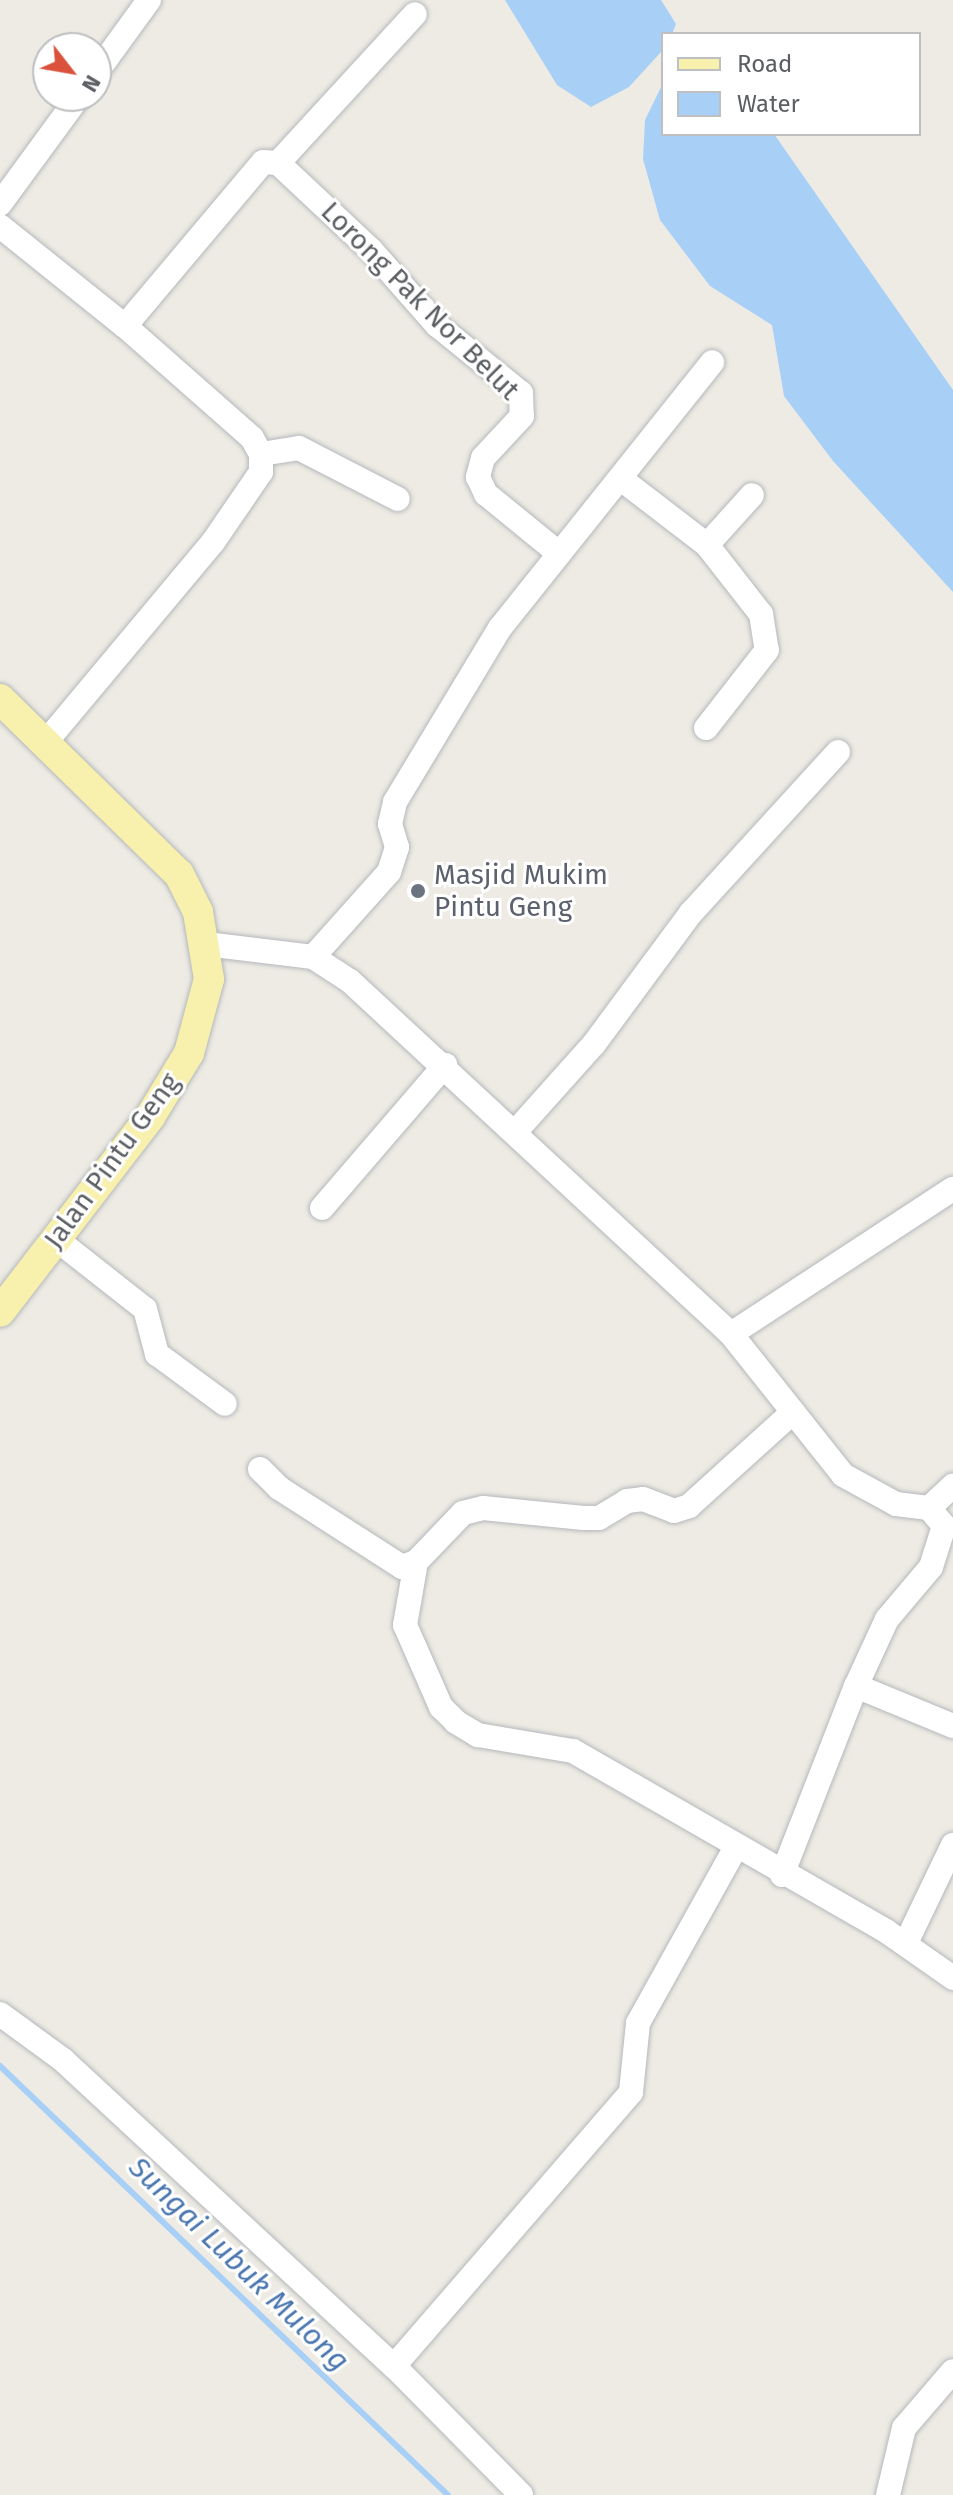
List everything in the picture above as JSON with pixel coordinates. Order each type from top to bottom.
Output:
[{"type":"main road","name":"Jalan Pintu Geng","points":[[0,699],[179,874],[206,944],[204,1016],[189,1053],[150,1117],[0,1312]]},
{"type":"street","points":[[112,51],[149,0]]},
{"type":"street","points":[[125,326],[263,162],[278,163],[415,14]]},
{"type":"street","points":[[0,204],[67,112]]},
{"type":"street","name":"Lorong Pak Nor Belut","points":[[278,163],[371,250],[437,325],[521,393],[522,416],[483,458],[478,477],[486,494],[557,552]]},
{"type":"street","points":[[0,226],[125,326],[252,438],[261,454],[261,472],[213,542],[45,743]]},
{"type":"street","points":[[313,957],[389,872],[397,847],[390,824],[395,802],[500,628],[557,552],[621,479],[647,437],[712,362]]},
{"type":"street","points":[[261,454],[299,448],[398,499]]},
{"type":"street","points":[[621,479],[707,545],[761,614],[767,650],[706,728]]},
{"type":"street","points":[[707,545],[752,495]]},
{"type":"street","points":[[517,1130],[594,1044],[691,913],[838,752]]},
{"type":"street","points":[[206,944],[313,957],[350,981],[517,1130],[731,1334],[843,1475],[896,1504],[929,1508],[944,1526],[942,1545],[887,1619],[856,1686],[782,1875]]},
{"type":"street","points":[[322,1208],[445,1065]]},
{"type":"street","points":[[731,1334],[953,1189]]},
{"type":"street","points":[[56,1239],[145,1309],[157,1354],[225,1404]]},
{"type":"street","points":[[260,1469],[385,1561],[402,1567],[416,1562],[463,1513],[483,1508],[599,1518],[627,1501],[643,1499],[674,1511],[689,1506],[793,1412]]},
{"type":"street","points":[[929,1508],[953,1486]]},
{"type":"street","points":[[416,1562],[405,1625],[441,1707],[456,1722],[478,1735],[573,1751],[735,1849],[906,1943],[953,1978]]},
{"type":"street","points":[[856,1686],[953,1726]]},
{"type":"street","points":[[906,1943],[953,1845]]},
{"type":"street","points":[[394,2366],[631,2092],[631,2050],[638,2023],[735,1849]]},
{"type":"street","points":[[0,2014],[63,2060],[394,2366],[521,2495]]},
{"type":"street","points":[[888,2495],[904,2428],[953,2371]]},
{"type":"water","points":[[505,0],[661,0],[676,24],[673,32],[661,32],[661,52],[629,87],[591,107],[557,85]]},
{"type":"water","points":[[661,87],[661,136],[775,136],[953,390],[953,592],[833,461],[784,396],[772,325],[710,286],[660,220],[643,159],[645,120]]},
{"type":"waterway","name":"Sungai Lubuk Mulong","points":[[0,2066],[448,2495]]},
{"type":"place","name":"Masjid Mukim Pintu Geng","points":[[418,891]]}]
